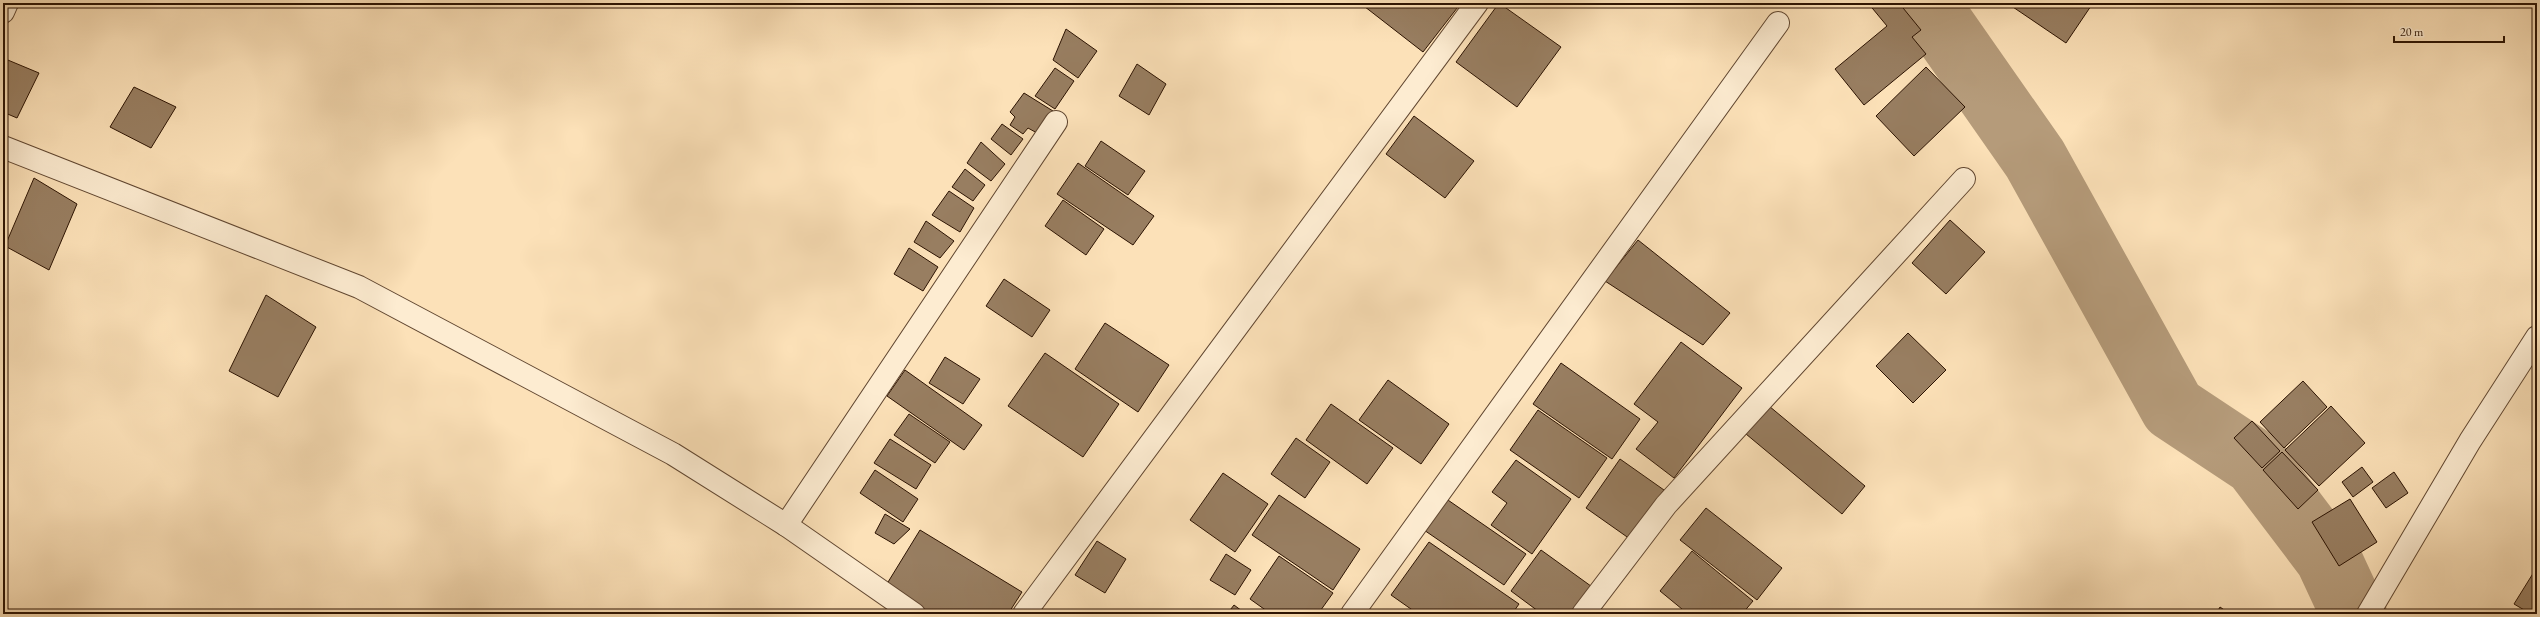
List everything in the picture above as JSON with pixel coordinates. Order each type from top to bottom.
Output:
[{"type":"street","points":[[3,12],[7,3]]},
{"type":"street","points":[[1024,614],[1477,3]]},
{"type":"street","points":[[1352,614],[1778,23]]},
{"type":"street","points":[[786,525],[1056,122]]},
{"type":"street","points":[[3,147],[359,287],[673,454],[786,525],[914,614]]},
{"type":"street","points":[[1583,614],[1666,505],[1964,179]]},
{"type":"street","points":[[2368,614],[2470,441],[2537,337]]},
{"type":"building","points":[[1360,3],[1461,3],[1423,52]]},
{"type":"building","points":[[1499,3],[1561,47],[1517,107],[1456,62]]},
{"type":"building","points":[[1868,3],[1899,3],[1921,30],[1912,37],[1926,54],[1864,105],[1835,69],[1887,26]]},
{"type":"building","points":[[2007,3],[2093,3],[2066,43]]},
{"type":"building","points":[[1066,29],[1097,51],[1078,78],[1053,60]]},
{"type":"building","points":[[3,58],[39,73],[17,118],[3,112]]},
{"type":"building","points":[[1137,64],[1166,84],[1149,115],[1119,96]]},
{"type":"building","points":[[1926,67],[1965,107],[1914,156],[1876,116]]},
{"type":"building","points":[[1055,68],[1074,81],[1055,109],[1035,96]]},
{"type":"building","points":[[134,87],[176,107],[151,148],[110,127]]},
{"type":"building","points":[[1024,93],[1053,111],[1037,133],[1028,128],[1023,134],[1010,125],[1015,117],[1010,112]]},
{"type":"building","points":[[1414,116],[1474,161],[1445,198],[1386,154]]},
{"type":"building","points":[[1002,124],[1023,139],[1011,155],[991,139]]},
{"type":"building","points":[[1101,141],[1145,171],[1128,195],[1085,166]]},
{"type":"building","points":[[981,142],[1005,164],[991,181],[967,163]]},
{"type":"building","points":[[1078,163],[1154,216],[1133,245],[1057,194]]},
{"type":"building","points":[[965,169],[985,185],[973,201],[952,187]]},
{"type":"building","points":[[34,178],[77,204],[49,270],[5,246]]},
{"type":"building","points":[[949,191],[974,208],[960,232],[932,215]]},
{"type":"building","points":[[3,196],[7,198],[3,205]]},
{"type":"building","points":[[1063,200],[1104,229],[1086,255],[1045,226]]},
{"type":"building","points":[[1950,220],[1985,252],[1946,294],[1912,263]]},
{"type":"building","points":[[926,221],[954,241],[940,258],[914,242]]},
{"type":"building","points":[[1638,240],[1730,313],[1703,345],[1605,281]]},
{"type":"building","points":[[909,248],[938,267],[923,291],[894,274]]},
{"type":"building","points":[[1004,279],[1050,310],[1032,337],[986,306]]},
{"type":"building","points":[[266,295],[316,327],[278,397],[229,371]]},
{"type":"building","points":[[1105,323],[1169,365],[1138,412],[1075,369]]},
{"type":"building","points":[[1908,333],[1946,370],[1913,403],[1876,366]]},
{"type":"building","points":[[1681,342],[1742,388],[1674,478],[1636,449],[1658,422],[1634,404]]},
{"type":"building","points":[[1045,353],[1119,404],[1083,457],[1008,406]]},
{"type":"building","points":[[945,357],[980,379],[963,404],[929,383]]},
{"type":"building","points":[[1561,363],[1640,419],[1612,459],[1533,404]]},
{"type":"building","points":[[905,370],[982,425],[964,450],[887,396]]},
{"type":"building","points":[[1388,380],[1449,424],[1421,464],[1359,420]]},
{"type":"building","points":[[2303,381],[2327,407],[2284,448],[2260,422]]},
{"type":"building","points":[[1331,404],[1393,448],[1367,484],[1306,440]]},
{"type":"building","points":[[1769,406],[1865,486],[1842,514],[1746,434]]},
{"type":"building","points":[[2331,406],[2365,443],[2319,486],[2285,450]]},
{"type":"building","points":[[1538,410],[1607,458],[1579,498],[1510,450]]},
{"type":"building","points":[[909,414],[950,442],[935,463],[894,435]]},
{"type":"building","points":[[2252,421],[2280,451],[2262,468],[2234,438]]},
{"type":"building","points":[[1296,438],[1330,462],[1305,498],[1271,474]]},
{"type":"building","points":[[890,439],[931,465],[916,489],[874,463]]},
{"type":"building","points":[[2282,452],[2318,490],[2298,509],[2263,470]]},
{"type":"building","points":[[1620,459],[1664,490],[1630,539],[1586,508]]},
{"type":"building","points":[[1516,460],[1571,499],[1532,554],[1491,525],[1507,503],[1492,492]]},
{"type":"building","points":[[2362,467],[2373,482],[2353,497],[2342,482]]},
{"type":"building","points":[[875,470],[918,499],[903,522],[860,493]]},
{"type":"building","points":[[2394,472],[2408,493],[2386,508],[2372,488]]},
{"type":"building","points":[[1223,473],[1268,504],[1235,552],[1190,520]]},
{"type":"building","points":[[1279,495],[1360,549],[1333,590],[1252,535]]},
{"type":"building","points":[[1445,498],[1526,554],[1504,585],[1424,530]]},
{"type":"building","points":[[2350,499],[2377,542],[2339,566],[2312,522]]},
{"type":"building","points":[[1706,508],[1782,568],[1757,600],[1680,540]]},
{"type":"building","points":[[885,514],[910,529],[894,544],[875,533]]},
{"type":"building","points":[[920,530],[1022,592],[1008,614],[929,614],[885,587]]},
{"type":"building","points":[[1097,541],[1126,559],[1105,593],[1075,575]]},
{"type":"building","points":[[1429,542],[1519,604],[1512,614],[1418,614],[1391,595]]},
{"type":"building","points":[[1541,550],[1595,589],[1577,614],[1542,614],[1511,591]]},
{"type":"building","points":[[1692,551],[1753,601],[1742,614],[1688,614],[1660,591]]},
{"type":"building","points":[[1226,554],[1251,570],[1235,595],[1210,580]]},
{"type":"building","points":[[1279,556],[1333,593],[1318,614],[1271,614],[1250,599]]},
{"type":"building","points":[[2537,567],[2537,614],[2531,614],[2514,604]]},
{"type":"building","points":[[1234,605],[1246,614],[1227,614]]},
{"type":"building","points":[[2220,607],[2230,614],[2216,614]]},
{"type":"waterway","points":[[1926,3],[2035,159],[2173,408],[2256,463],[2328,558],[2354,614]]}]
